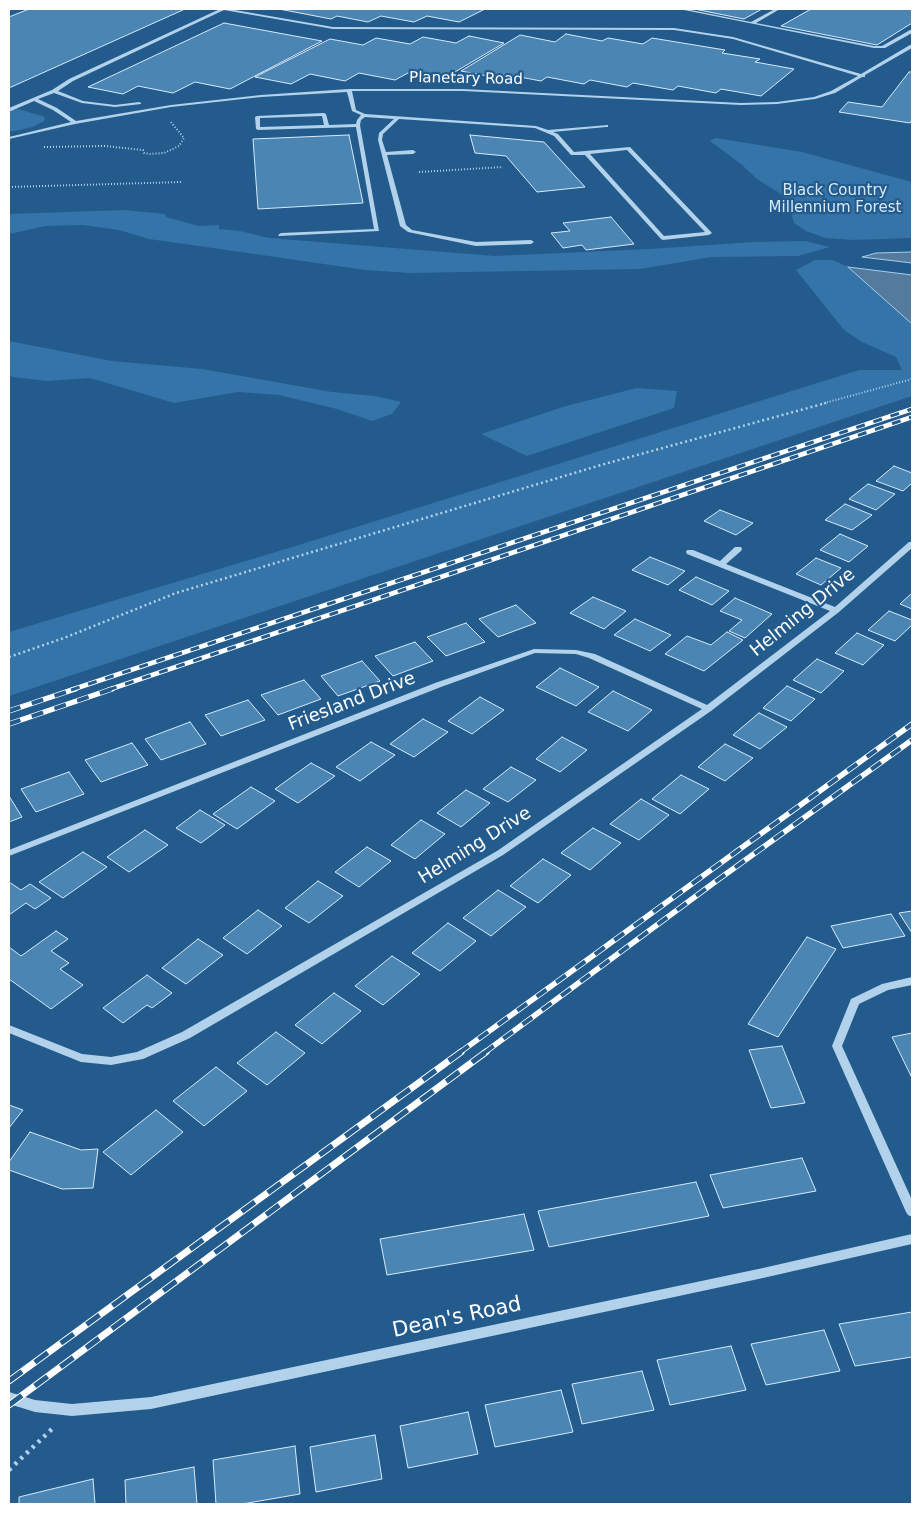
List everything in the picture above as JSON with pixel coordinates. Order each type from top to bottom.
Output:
[{"type":"street","points":[[9,110],[36,100],[71,80],[223,9],[311,26],[333,28],[674,29],[742,40],[863,76]]},
{"type":"street","points":[[681,9],[874,47],[883,47],[912,31]]},
{"type":"street","name":"Planetary Road","points":[[9,138],[75,123],[200,102],[279,94],[349,90],[463,90],[758,104],[815,98],[833,92],[912,46]]},
{"type":"street","points":[[901,53],[912,55]]},
{"type":"street","points":[[349,90],[354,111],[364,115],[528,126],[549,131],[606,126]]},
{"type":"street","points":[[54,91],[82,102],[115,106],[139,103]]},
{"type":"street","points":[[36,100],[56,109],[75,123]]},
{"type":"street","points":[[327,126],[324,114],[257,117],[258,129],[358,125]]},
{"type":"street","points":[[280,235],[377,230],[358,125],[364,115]]},
{"type":"street","points":[[396,118],[381,134],[384,154],[403,226],[410,230],[476,244],[531,242]]},
{"type":"street","points":[[549,131],[573,154],[628,148],[709,233],[663,238],[586,153]]},
{"type":"street","points":[[384,154],[413,152]]},
{"type":"street","name":"Helming Drive","points":[[9,1029],[81,1058],[111,1061],[139,1056],[186,1035],[500,853],[708,709],[836,610],[912,544]]},
{"type":"street","points":[[721,564],[738,549]]},
{"type":"street","points":[[690,552],[836,610]]},
{"type":"street","name":"Friesland Drive","points":[[9,853],[429,689],[534,651],[569,651],[592,656],[708,709]]},
{"type":"street","points":[[912,982],[886,987],[856,1002],[837,1046],[912,1212]]},
{"type":"street","name":"Dean's Road","points":[[9,1398],[36,1406],[72,1410],[151,1403],[763,1273],[912,1239]]},
{"type":"lane","points":[[752,23],[778,9]]},
{"type":"path","points":[[37,149],[105,146],[143,150],[144,153],[150,154],[164,153],[178,146],[184,138],[170,121]]},
{"type":"path","points":[[419,172],[503,167]]},
{"type":"path","points":[[9,187],[182,182]]},
{"type":"path","points":[[9,658],[176,593],[601,465],[912,379]]},
{"type":"path","points":[[9,1470],[72,1410]]},
{"type":"green space","points":[[18,109],[45,117],[44,121],[33,127],[9,132],[9,111]]},
{"type":"green space","name":"Black Country Millennium Forest","points":[[716,138],[802,152],[912,182],[912,238],[853,240],[825,238],[806,231],[794,223],[790,209],[781,194],[757,179],[741,164],[710,141]]},
{"type":"green space","name":"Black Country Millennium Forest","points":[[124,210],[165,214],[166,217],[199,226],[219,225],[219,229],[240,231],[269,238],[495,256],[755,242],[805,241],[830,247],[798,256],[711,257],[640,269],[410,273],[365,270],[149,239],[119,230],[83,225],[46,226],[9,234],[9,214]]},
{"type":"green space","name":"Black Country Millennium Forest","points":[[815,260],[833,260],[848,267],[912,324],[912,396],[9,696],[9,632],[289,548],[859,370],[902,370],[896,357],[862,342],[844,330],[796,270]]},
{"type":"green space","points":[[9,341],[112,361],[202,369],[332,392],[375,396],[401,402],[392,414],[372,421],[337,409],[279,395],[238,392],[174,403],[90,378],[48,381],[13,377],[9,375]]},
{"type":"green space","points":[[637,388],[677,391],[674,408],[527,456],[481,434],[566,406]]},
{"type":"shaded area","points":[[912,252],[912,263],[862,257],[876,253]]},
{"type":"shaded area","points":[[848,267],[912,275],[912,324]]},
{"type":"building","points":[[29,9],[185,9],[9,88],[9,17]]},
{"type":"building","points":[[279,9],[485,9],[459,22],[427,16],[414,22],[381,16],[368,22],[337,16],[331,19]]},
{"type":"building","points":[[694,9],[762,9],[744,19]]},
{"type":"building","points":[[811,9],[912,9],[912,23],[877,45],[781,26]]},
{"type":"building","points":[[224,23],[322,41],[230,89],[195,82],[173,93],[138,86],[123,94],[88,87]]},
{"type":"building","points":[[566,34],[602,41],[608,38],[643,44],[652,38],[725,50],[722,53],[760,59],[755,62],[794,69],[761,96],[721,89],[716,93],[678,86],[673,90],[633,83],[627,87],[590,80],[584,84],[547,77],[541,81],[504,74],[498,78],[461,71],[520,35],[555,42]]},
{"type":"building","points":[[469,36],[504,43],[443,79],[408,73],[395,80],[359,73],[345,81],[310,74],[291,84],[255,77],[330,39],[363,45],[376,38],[410,44],[423,37],[456,43]]},
{"type":"building","points":[[909,72],[912,72],[912,120],[910,123],[839,112],[848,102],[882,107]]},
{"type":"building","points":[[349,135],[363,203],[258,209],[253,139]]},
{"type":"building","points":[[470,135],[544,142],[585,187],[537,192],[506,156],[475,153]]},
{"type":"building","points":[[611,217],[634,244],[586,250],[582,245],[563,248],[551,233],[570,231],[563,223]]},
{"type":"building","points":[[894,466],[912,473],[912,483],[903,491],[876,481]]},
{"type":"building","points":[[868,484],[895,494],[876,510],[849,499]]},
{"type":"building","points":[[845,504],[872,515],[852,530],[825,520]]},
{"type":"building","points":[[720,510],[753,523],[736,535],[704,521]]},
{"type":"building","points":[[840,534],[868,546],[849,562],[820,550]]},
{"type":"building","points":[[650,557],[685,571],[668,585],[632,570]]},
{"type":"building","points":[[816,558],[841,568],[821,585],[796,574]]},
{"type":"building","points":[[696,577],[729,591],[712,605],[679,590]]},
{"type":"building","points":[[912,593],[912,609],[900,604]]},
{"type":"building","points":[[593,597],[626,611],[604,629],[570,613]]},
{"type":"building","points":[[735,598],[772,614],[745,638],[729,631],[742,620],[720,611]]},
{"type":"building","points":[[516,605],[536,623],[498,637],[479,619]]},
{"type":"building","points":[[889,611],[912,620],[912,625],[895,641],[868,630]]},
{"type":"building","points":[[635,619],[671,635],[650,651],[614,635]]},
{"type":"building","points":[[466,623],[485,642],[446,656],[427,637]]},
{"type":"building","points":[[727,632],[743,640],[704,671],[665,654],[687,636],[711,645]]},
{"type":"building","points":[[857,633],[884,645],[863,665],[835,653]]},
{"type":"building","points":[[415,642],[433,661],[393,676],[375,656]]},
{"type":"building","points":[[817,659],[844,671],[821,693],[793,680]]},
{"type":"building","points":[[362,661],[380,681],[338,696],[321,676]]},
{"type":"building","points":[[560,668],[599,687],[576,706],[536,687]]},
{"type":"building","points":[[304,680],[321,699],[278,715],[261,695]]},
{"type":"building","points":[[787,686],[815,699],[791,721],[763,708]]},
{"type":"building","points":[[613,691],[652,710],[628,731],[588,712]]},
{"type":"building","points":[[480,697],[504,710],[472,734],[448,721]]},
{"type":"building","points":[[248,700],[265,720],[221,736],[205,715]]},
{"type":"building","points":[[759,713],[787,727],[760,749],[733,735]]},
{"type":"building","points":[[423,719],[448,732],[414,757],[390,744]]},
{"type":"building","points":[[190,722],[206,744],[161,760],[145,739]]},
{"type":"building","points":[[562,737],[587,750],[560,772],[536,759]]},
{"type":"building","points":[[371,742],[395,755],[360,781],[336,767]]},
{"type":"building","points":[[132,743],[148,765],[101,782],[85,760]]},
{"type":"building","points":[[725,744],[753,758],[725,781],[698,767]]},
{"type":"building","points":[[311,763],[335,776],[298,803],[275,789]]},
{"type":"building","points":[[511,767],[536,780],[508,802],[483,789]]},
{"type":"building","points":[[69,772],[84,794],[36,812],[21,789]]},
{"type":"building","points":[[681,775],[709,789],[680,814],[652,799]]},
{"type":"building","points":[[251,787],[275,801],[237,829],[213,814]]},
{"type":"building","points":[[466,790],[490,803],[461,827],[437,813]]},
{"type":"building","points":[[9,796],[22,817],[9,822]]},
{"type":"building","points":[[641,799],[669,815],[639,840],[610,824]]},
{"type":"building","points":[[200,810],[225,825],[201,843],[176,828]]},
{"type":"building","points":[[421,820],[445,834],[415,859],[391,845]]},
{"type":"building","points":[[593,828],[621,843],[590,870],[561,853]]},
{"type":"building","points":[[145,830],[168,845],[129,872],[107,857]]},
{"type":"building","points":[[367,847],[391,861],[359,887],[335,872]]},
{"type":"building","points":[[83,852],[107,867],[63,898],[39,882]]},
{"type":"building","points":[[543,859],[571,875],[538,903],[510,886]]},
{"type":"building","points":[[318,881],[343,896],[309,923],[285,908]]},
{"type":"building","points":[[9,882],[21,890],[30,884],[51,898],[35,909],[26,903],[9,915]]},
{"type":"building","points":[[498,890],[526,907],[491,936],[463,918]]},
{"type":"building","points":[[258,910],[282,926],[247,954],[223,938]]},
{"type":"building","points":[[912,911],[912,933],[899,913]]},
{"type":"building","points":[[891,914],[905,936],[843,948],[831,926]]},
{"type":"building","points":[[448,923],[476,941],[440,971],[412,953]]},
{"type":"building","points":[[56,931],[68,939],[51,951],[69,963],[60,969],[83,985],[51,1009],[9,979],[9,947],[21,956]]},
{"type":"building","points":[[807,937],[836,949],[778,1037],[748,1024]]},
{"type":"building","points":[[198,939],[223,955],[186,984],[162,968]]},
{"type":"building","points":[[392,956],[420,974],[383,1005],[355,986]]},
{"type":"building","points":[[147,975],[172,993],[152,1008],[147,1005],[123,1023],[103,1008]]},
{"type":"building","points":[[334,993],[361,1011],[322,1044],[295,1025]]},
{"type":"building","points":[[276,1032],[305,1053],[267,1085],[237,1063]]},
{"type":"building","points":[[912,1033],[912,1078],[892,1037]]},
{"type":"building","points":[[782,1046],[805,1103],[771,1108],[749,1050]]},
{"type":"building","points":[[216,1067],[247,1091],[204,1126],[173,1101]]},
{"type":"building","points":[[9,1105],[23,1110],[9,1128]]},
{"type":"building","points":[[156,1110],[183,1132],[131,1175],[103,1152]]},
{"type":"building","points":[[30,1132],[81,1150],[98,1149],[93,1188],[62,1189],[9,1170],[9,1162]]},
{"type":"building","points":[[802,1158],[816,1191],[723,1208],[710,1175]]},
{"type":"building","points":[[696,1182],[709,1216],[549,1247],[538,1211]]},
{"type":"building","points":[[524,1214],[534,1250],[387,1275],[380,1239]]},
{"type":"building","points":[[912,1312],[912,1357],[855,1366],[839,1324]]},
{"type":"building","points":[[824,1330],[840,1371],[766,1385],[751,1344]]},
{"type":"building","points":[[731,1346],[746,1390],[670,1405],[657,1360]]},
{"type":"building","points":[[642,1371],[654,1410],[582,1424],[572,1384]]},
{"type":"building","points":[[561,1390],[573,1432],[495,1447],[485,1405]]},
{"type":"building","points":[[468,1412],[478,1454],[408,1468],[400,1426]]},
{"type":"building","points":[[375,1435],[382,1479],[316,1492],[310,1447]]},
{"type":"building","points":[[295,1446],[300,1494],[242,1504],[216,1504],[213,1460]]},
{"type":"building","points":[[194,1467],[197,1504],[126,1504],[125,1480]]},
{"type":"building","points":[[93,1479],[95,1504],[19,1504],[19,1497]]},
{"type":"railway","points":[[71,690],[912,409]]},
{"type":"railway","points":[[108,690],[912,417]]},
{"type":"railway","points":[[9,711],[75,689]]},
{"type":"railway","points":[[9,724],[112,689]]},
{"type":"railway","points":[[459,1053],[912,724]]},
{"type":"railway","points":[[484,1053],[719,879],[912,740]]},
{"type":"railway","points":[[9,1381],[461,1052]]},
{"type":"railway","points":[[9,1405],[486,1052]]}]
